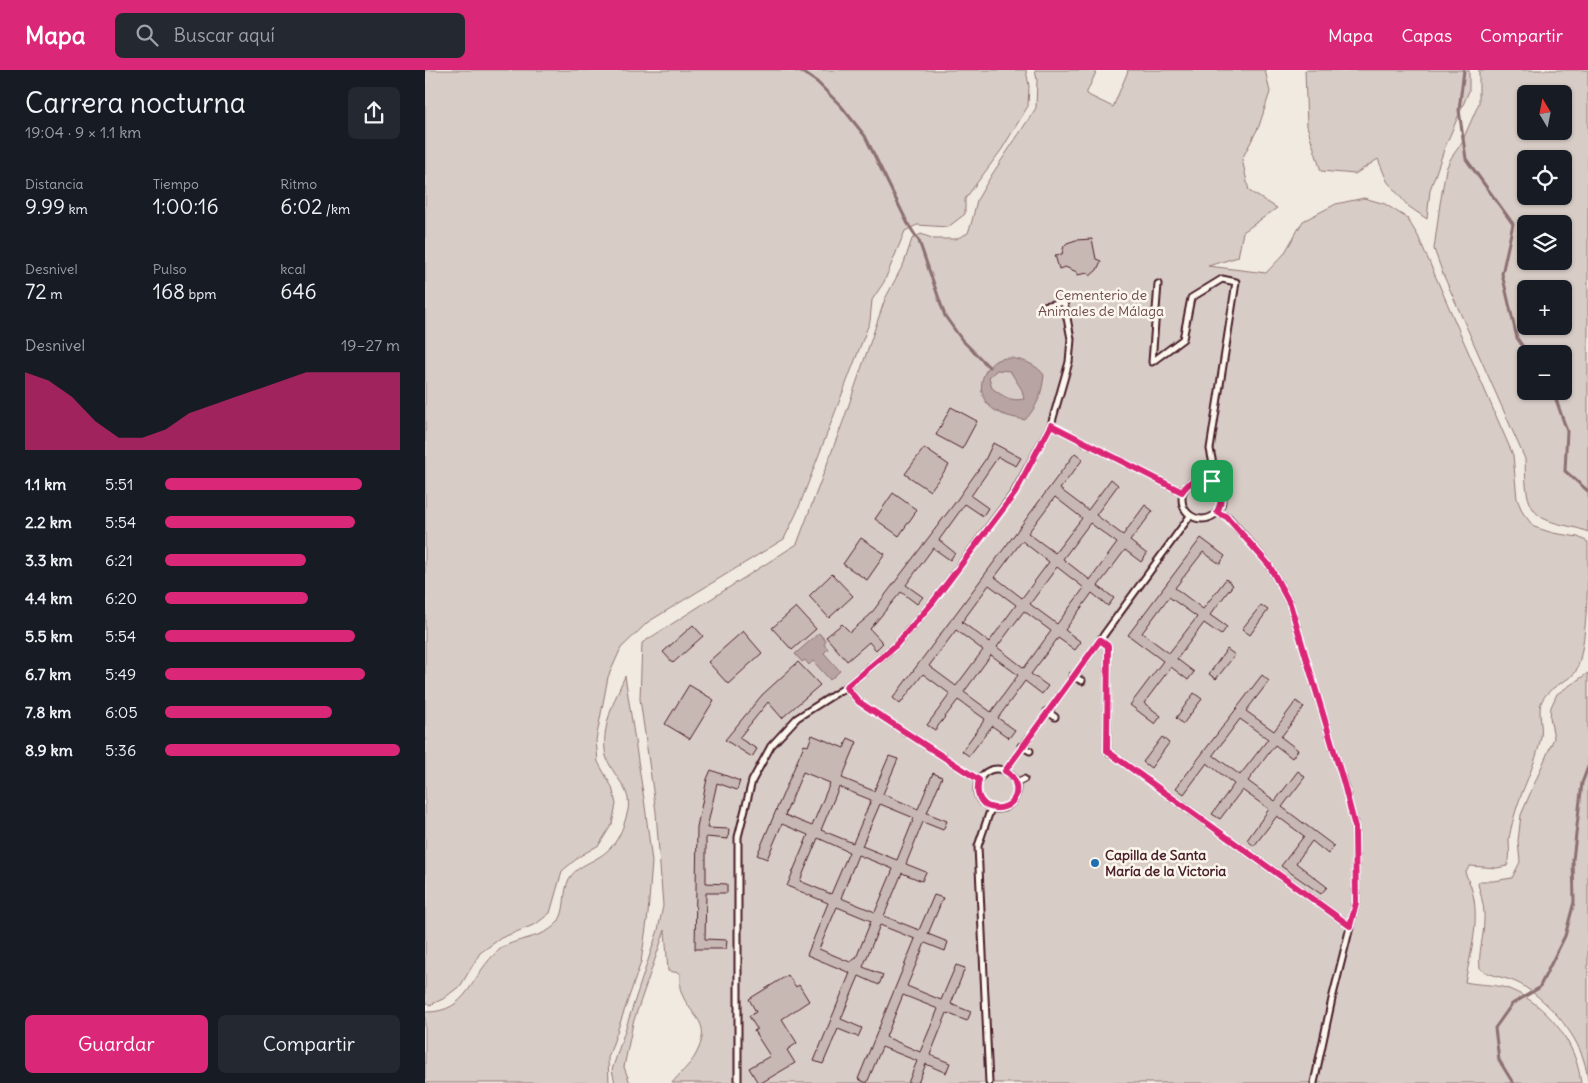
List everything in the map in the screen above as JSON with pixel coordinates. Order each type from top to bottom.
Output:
[{"type":"lane","points":[[1158,284],[1152,362],[1183,340],[1191,298],[1222,278],[1236,282],[1210,449],[1214,469],[1212,481]]},
{"type":"lane","points":[[738,1083],[738,837],[752,781],[771,746],[797,718],[846,687],[895,646],[933,602],[1015,493],[1051,425],[1069,362],[1071,339],[1064,302],[1044,306]]},
{"type":"lane","points":[[1051,425],[1182,492]]},
{"type":"lane","points":[[1203,478],[1212,481],[1219,487],[1222,495],[1221,504],[1217,512],[1209,518],[1199,519],[1190,516],[1183,509],[1181,500],[1182,492],[1187,484],[1195,479],[1203,478]]},
{"type":"lane","points":[[1217,512],[1227,517],[1269,565],[1290,604],[1355,827],[1356,903],[1331,999],[1315,1083]]},
{"type":"lane","points":[[1005,771],[1021,746],[1190,516]]},
{"type":"lane","points":[[1100,640],[1108,646],[1107,751],[1350,926]]},
{"type":"lane","points":[[1072,676],[1082,681]]},
{"type":"lane","points":[[846,687],[859,702],[979,780]]},
{"type":"lane","points":[[1047,711],[1055,717]]},
{"type":"lane","points":[[1021,746],[1030,751]]},
{"type":"lane","points":[[998,769],[1005,771],[1016,783],[1017,792],[1014,800],[1007,806],[999,809],[983,804],[977,788],[979,780],[990,770],[998,769]]},
{"type":"lane","points":[[1016,783],[1024,779]]},
{"type":"lane","points":[[989,1083],[978,846],[991,808]]},
{"type":"green space","points":[[425,70],[1026,70],[1029,86],[1028,106],[1002,149],[965,199],[965,214],[948,227],[917,225],[905,231],[884,282],[872,300],[870,321],[797,512],[784,539],[648,622],[621,648],[608,677],[596,740],[598,762],[612,787],[616,804],[612,824],[599,845],[580,856],[562,871],[550,913],[536,924],[501,938],[480,953],[461,985],[443,999],[430,1005],[425,1002]]},
{"type":"green space","name":"Cementerio de Animales de Málaga","points":[[1035,70],[1097,70],[1086,94],[1113,107],[1127,70],[1265,70],[1270,92],[1259,126],[1242,159],[1249,191],[1277,208],[1243,232],[1238,257],[1208,266],[1266,273],[1284,254],[1303,221],[1336,204],[1364,198],[1385,204],[1407,218],[1418,236],[1513,455],[1517,499],[1523,513],[1534,527],[1553,533],[1578,537],[1588,542],[1583,647],[1575,673],[1551,689],[1541,703],[1541,737],[1539,747],[1517,807],[1509,839],[1507,866],[1497,868],[1470,866],[1465,873],[1471,886],[1474,900],[1475,927],[1465,982],[1506,988],[1518,993],[1541,1008],[1567,1040],[1577,1064],[1581,1083],[672,1083],[695,1056],[700,1044],[702,1028],[681,992],[680,973],[668,971],[665,930],[633,1023],[624,1067],[630,1083],[615,1083],[612,1070],[658,930],[663,906],[656,812],[640,699],[642,643],[797,544],[844,419],[885,299],[904,263],[912,239],[921,234],[934,239],[956,239],[968,233],[977,200],[1036,108],[1037,80]]},
{"type":"green space","points":[[1305,70],[1469,70],[1469,91],[1445,147],[1430,190],[1427,219],[1408,206],[1387,181],[1378,159],[1355,174],[1321,171],[1307,126]]},
{"type":"green space","points":[[1479,70],[1588,70],[1588,532],[1547,520],[1539,516],[1534,510],[1527,494],[1525,459],[1443,274],[1434,249],[1446,169],[1461,144],[1479,103]]},
{"type":"green space","points":[[1588,673],[1588,1080],[1580,1050],[1567,1028],[1550,1007],[1520,984],[1489,974],[1480,969],[1484,916],[1478,884],[1480,881],[1512,878],[1520,862],[1518,841],[1521,815],[1554,738],[1550,717],[1551,707],[1557,694]]},
{"type":"green space","points":[[625,676],[652,862],[648,914],[641,962],[608,1058],[609,1083],[425,1083],[425,1012],[440,1011],[461,999],[489,960],[505,946],[551,929],[557,923],[562,913],[569,879],[579,869],[605,853],[615,843],[621,831],[628,810],[627,795],[606,756],[605,735],[609,714]]},
{"type":"shaded area","points":[[1010,358],[1030,364],[1044,375],[1039,399],[1025,420],[1006,416],[996,411],[989,406],[982,392],[981,385],[986,371],[997,360]],"holes":[[[997,370],[1010,371],[1022,390],[1024,399],[1011,399],[992,388],[989,377]]]},
{"type":"shaded area","points":[[819,633],[826,641],[824,644],[828,649],[824,653],[840,671],[830,680],[813,661],[809,665],[805,660],[802,662],[795,654]]},
{"type":"building","points":[[1092,239],[1096,259],[1101,261],[1097,270],[1090,276],[1088,273],[1077,275],[1077,272],[1065,267],[1059,269],[1055,255],[1062,254],[1067,243],[1076,240]]},
{"type":"building","points":[[951,407],[977,421],[962,449],[936,435]]},
{"type":"building","points":[[993,443],[1021,458],[1016,466],[998,457],[971,496],[988,508],[983,516],[965,504],[939,540],[955,553],[950,560],[933,548],[906,585],[923,597],[917,604],[901,592],[870,629],[883,643],[876,650],[869,642],[847,661],[826,637],[842,624],[850,632],[870,615],[954,504],[985,460]]},
{"type":"building","points":[[924,448],[949,465],[930,491],[905,474]]},
{"type":"building","points":[[1075,453],[1083,459],[1060,489],[1088,510],[1111,479],[1118,485],[1096,515],[1123,535],[1145,505],[1153,511],[1130,541],[1147,554],[1141,562],[1125,550],[1098,586],[1114,598],[1108,606],[1092,593],[1065,630],[1081,642],[1075,650],[1058,638],[1031,674],[1048,686],[1042,694],[1025,681],[998,718],[1015,730],[1009,738],[992,726],[969,756],[962,751],[985,719],[958,700],[935,730],[927,725],[950,694],[923,674],[900,704],[893,698]],"holes":[[[1055,497],[1082,518],[1055,553],[1028,533]],[[1090,523],[1117,543],[1090,580],[1063,559]],[[1022,541],[1049,562],[1022,598],[995,577]],[[1057,567],[1084,588],[1057,624],[1030,604]],[[989,585],[1016,605],[989,642],[962,622]],[[1024,611],[1051,631],[1024,668],[997,647]],[[956,630],[983,650],[956,686],[929,666]],[[991,655],[1018,675],[991,712],[964,692]]]},
{"type":"building","points":[[893,493],[917,510],[899,536],[875,519]]},
{"type":"building","points":[[861,538],[885,554],[867,580],[843,564]]},
{"type":"building","points":[[1201,538],[1225,556],[1220,564],[1203,552],[1175,588],[1203,609],[1226,579],[1233,585],[1210,615],[1227,627],[1221,635],[1204,623],[1177,659],[1194,672],[1188,680],[1171,667],[1144,703],[1161,716],[1155,724],[1130,705],[1163,661],[1128,635]],"holes":[[[1169,597],[1197,617],[1169,653],[1142,633]]]},
{"type":"building","points":[[832,574],[853,596],[829,618],[809,596]]},
{"type":"building","points":[[1261,605],[1268,610],[1250,635],[1242,629]]},
{"type":"building","points":[[796,607],[816,629],[792,650],[772,628]]},
{"type":"building","points":[[693,625],[703,636],[673,663],[663,652]]},
{"type":"building","points":[[743,631],[762,653],[728,684],[708,662]]},
{"type":"building","points":[[1227,649],[1235,655],[1216,679],[1209,674]]},
{"type":"building","points":[[798,662],[820,685],[782,718],[768,702],[739,738],[757,749],[752,757],[725,740],[762,695]]},
{"type":"building","points":[[1262,675],[1269,681],[1246,711],[1274,731],[1296,701],[1304,707],[1281,737],[1298,750],[1292,758],[1275,745],[1248,781],[1275,801],[1298,771],[1305,777],[1282,807],[1334,846],[1328,854],[1312,841],[1296,863],[1327,887],[1321,894],[1281,866],[1304,836],[1277,816],[1254,846],[1247,840],[1269,809],[1242,790],[1220,819],[1212,814],[1234,784],[1207,763],[1184,794],[1176,788]],"holes":[[[1240,719],[1268,739],[1240,775],[1213,755]]]},
{"type":"building","points":[[689,685],[714,700],[690,739],[665,724]]},
{"type":"building","points":[[1194,693],[1202,699],[1183,724],[1176,718]]},
{"type":"building","points":[[812,735],[844,748],[848,738],[857,742],[842,778],[874,791],[889,756],[898,759],[883,794],[918,809],[933,773],[942,777],[927,813],[947,821],[943,830],[923,822],[906,864],[926,872],[922,881],[902,873],[884,916],[919,930],[934,895],[943,898],[928,934],[948,942],[945,951],[925,943],[907,986],[941,1000],[956,965],[965,968],[951,1004],[971,1012],[967,1021],[947,1013],[930,1055],[950,1063],[946,1073],[926,1064],[918,1083],[908,1083],[917,1061],[882,1047],[867,1083],[858,1079],[915,939],[880,925],[863,967],[883,975],[879,985],[859,976],[841,1019],[862,1028],[858,1037],[838,1029],[823,1064],[814,1061],[850,973],[807,955],[828,903],[787,886],[808,835],[782,824],[767,859],[757,855],[804,745],[808,746]],"holes":[[[803,772],[830,783],[812,826],[785,815]],[[839,787],[871,800],[853,843],[821,830]],[[880,804],[914,818],[897,860],[862,846]],[[818,838],[849,852],[831,894],[800,881]],[[858,855],[893,869],[875,912],[841,898]],[[837,907],[871,921],[856,958],[850,962],[819,949]],[[903,995],[938,1009],[920,1052],[886,1037]]]},
{"type":"building","points":[[1162,737],[1169,743],[1151,768],[1143,762]]},
{"type":"building","points":[[711,770],[740,781],[737,790],[717,783],[707,828],[729,829],[728,839],[706,837],[706,883],[727,884],[727,893],[706,893],[705,939],[727,940],[726,949],[695,949],[697,827],[707,779]]},
{"type":"building","points":[[788,975],[796,987],[799,985],[809,1001],[782,1019],[797,1043],[787,1050],[795,1063],[758,1083],[749,1068],[770,1056],[754,1031],[757,1029],[749,1016],[756,1012],[749,999]]},
{"type":"waterway","points":[[794,70],[804,73],[817,82],[841,106],[865,136],[908,224],[919,241],[945,316],[962,340],[989,367]]},
{"type":"waterway","points":[[1464,70],[1459,110],[1466,159],[1513,224],[1502,274],[1517,338],[1522,345]]},
{"type":"waterway","points":[[1556,400],[1567,431],[1565,471],[1588,491]]},
{"type":"waterway","points":[[1513,1083],[1499,1060],[1495,1028],[1512,1004],[1539,988],[1565,936],[1574,902],[1573,860],[1582,783],[1588,767]]},
{"type":"place","name":"Capilla de Santa María de la Victoria","points":[[1095,863]]},
{"type":"route","points":[[1051,425],[1182,492],[1187,484],[1195,479],[1203,478],[1212,481],[1219,487],[1222,495],[1221,504],[1217,512],[1227,517],[1269,565],[1290,604],[1355,827],[1356,903],[1350,926],[1107,751],[1108,646],[1100,640],[1021,746],[1005,771],[1010,774],[1016,783],[1017,792],[1014,800],[1007,806],[999,809],[983,804],[977,788],[979,780],[859,702],[846,687],[895,646],[933,602],[1015,493],[1051,425]]}]
